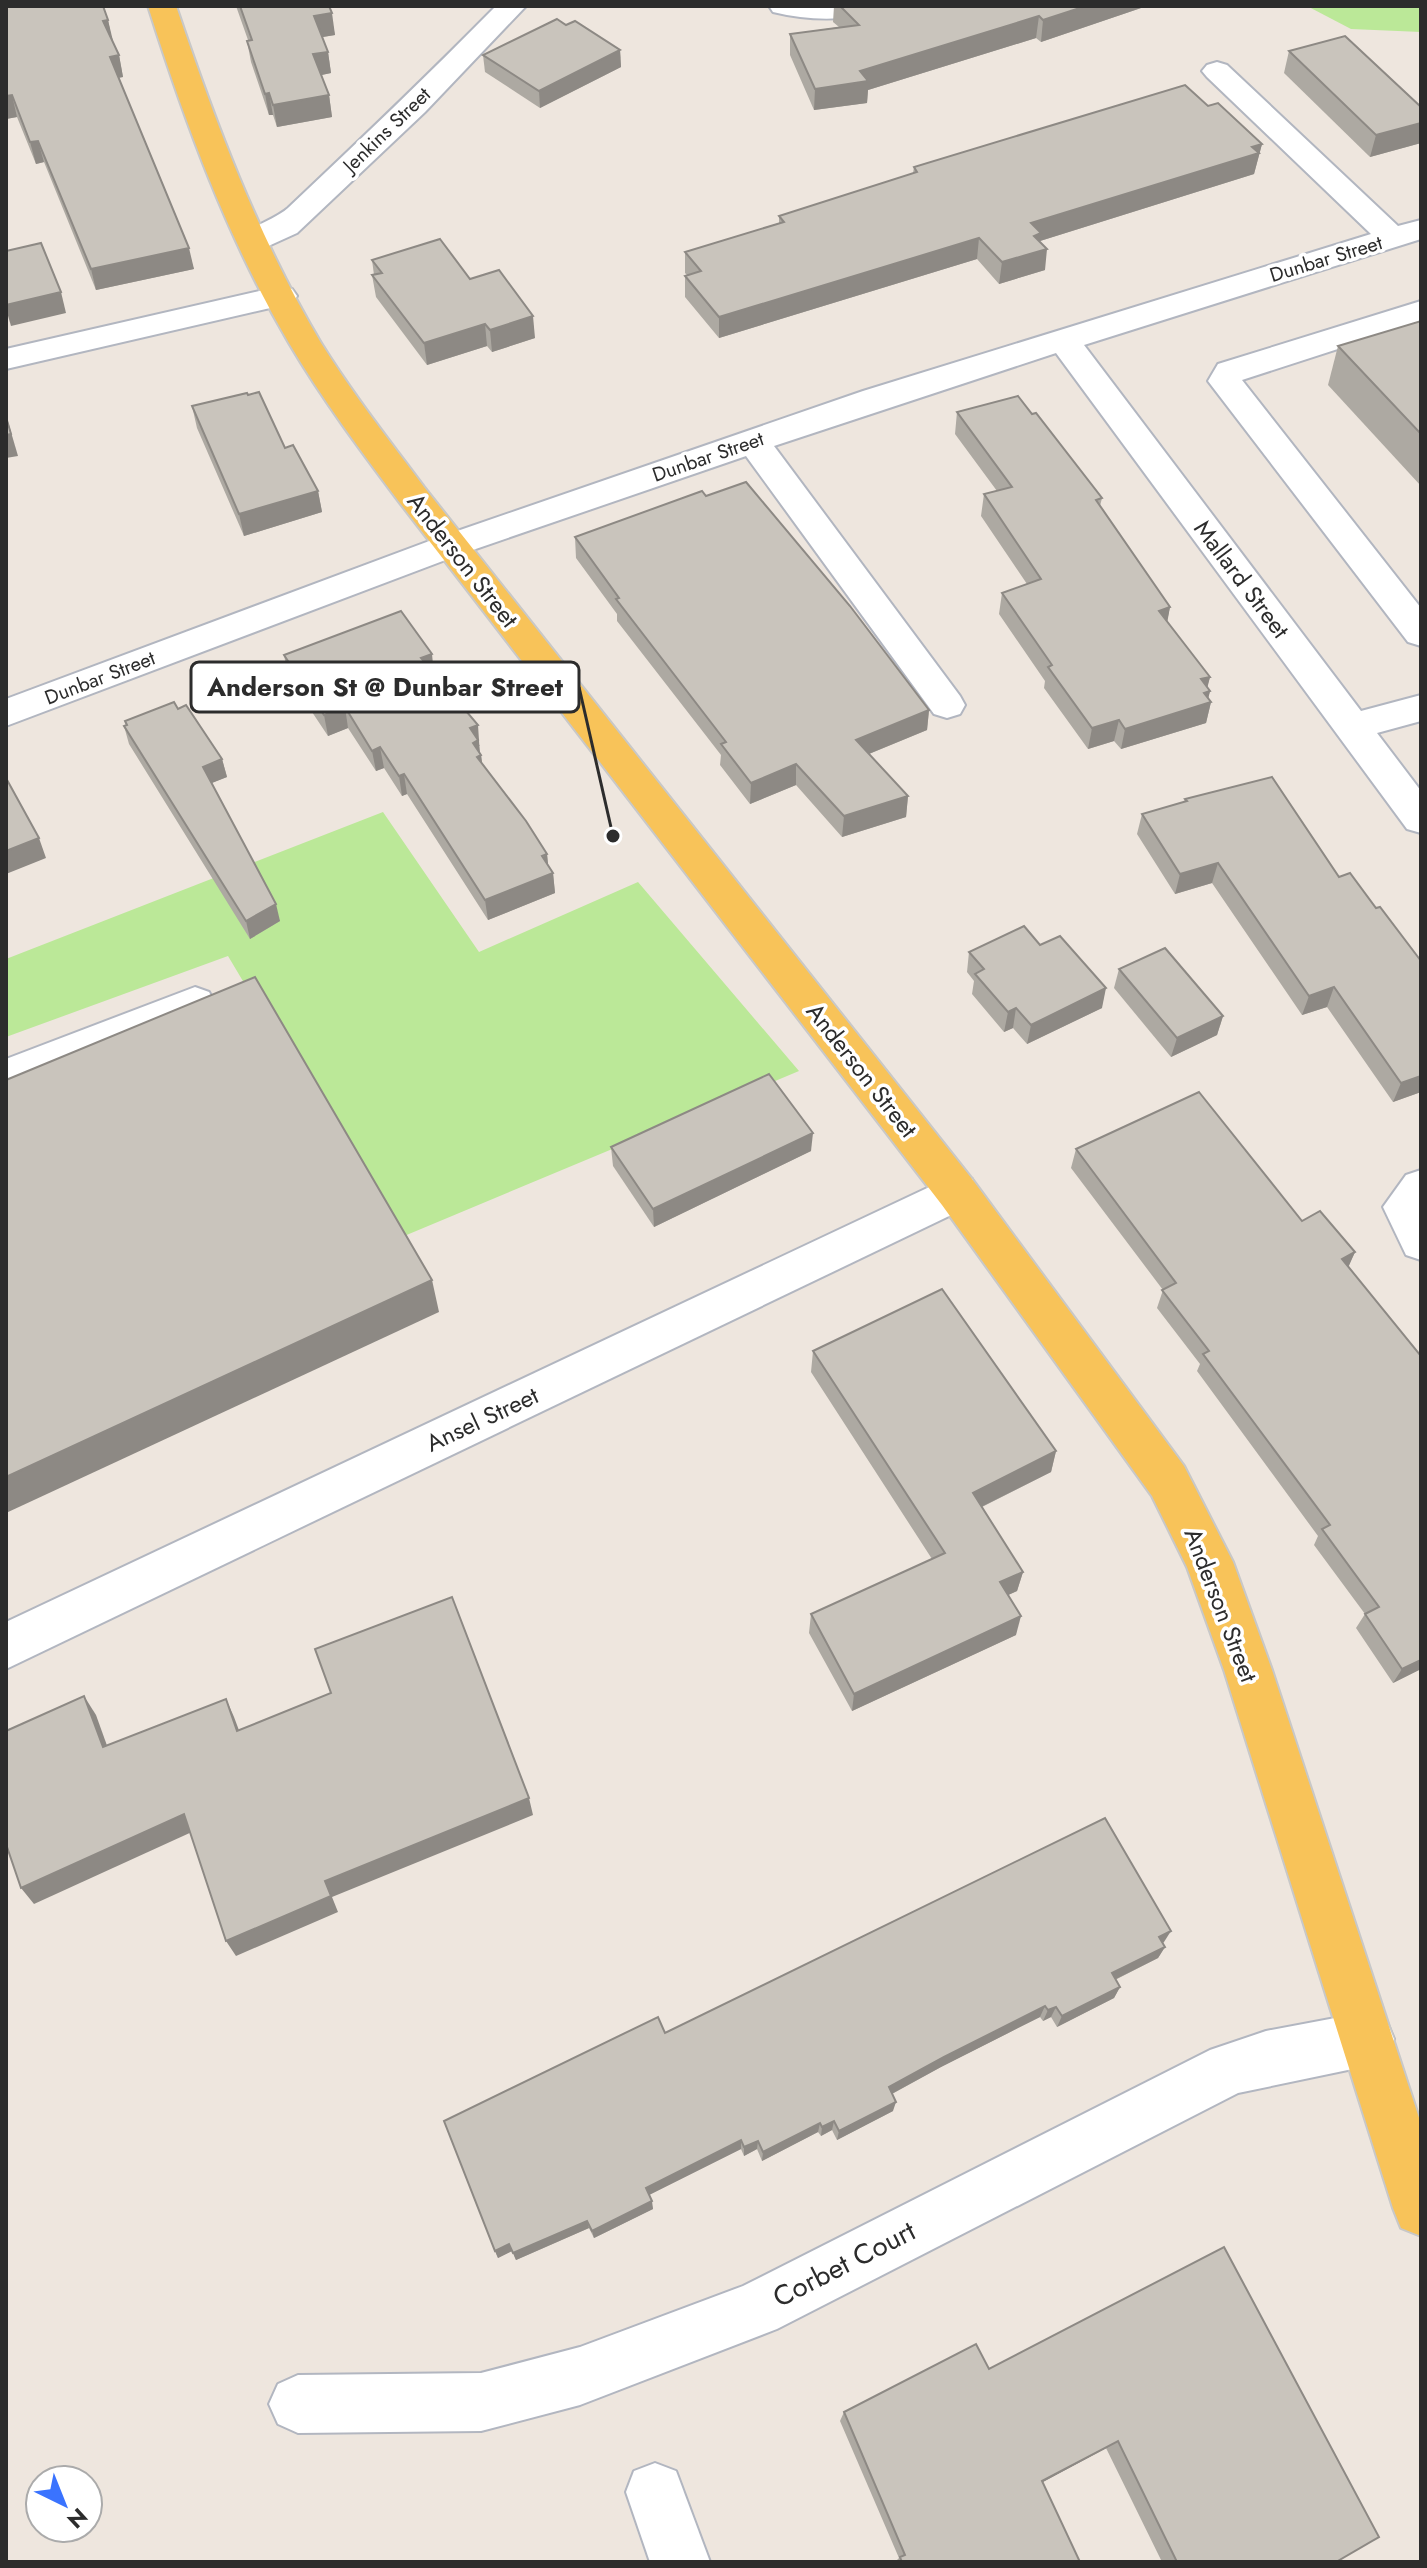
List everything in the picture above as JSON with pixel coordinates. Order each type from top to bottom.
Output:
[{"type":"main road","name":"Anderson Street","points":[[162,6],[186,82],[253,241],[304,341],[352,413],[957,1192],[1168,1481],[1209,1562],[1248,1670],[1421,2208]]},
{"type":"street","name":"Jenkins Street","points":[[253,241],[286,226],[414,106],[512,6]]},
{"type":"street","points":[[783,6],[833,13],[870,6]]},
{"type":"street","points":[[1217,71],[1407,234]]},
{"type":"street","name":"Dunbar Street","points":[[6,713],[452,545],[753,441],[1063,340],[1407,234]]},
{"type":"street","points":[[6,359],[281,296]]},
{"type":"street","points":[[1421,311],[1230,371],[1225,381],[1405,588],[1421,633]]},
{"type":"street","name":"Mallard Street","points":[[1063,340],[1421,819]]},
{"type":"street","points":[[753,441],[947,705]]},
{"type":"street","points":[[1353,727],[1421,708]]},
{"type":"street","points":[[6,1076],[195,1003]]},
{"type":"street","points":[[1421,1188],[1405,1207],[1421,1242]]},
{"type":"street","name":"Ansel Street","points":[[6,1646],[957,1192]]},
{"type":"street","name":"Corbet Court","points":[[298,2404],[481,2402],[580,2376],[757,2309],[1229,2069],[1266,2058],[1367,2039]]},
{"type":"street","points":[[655,2492],[680,2562]]},
{"type":"green space","points":[[1307,6],[1421,6],[1421,32],[1351,29]]},
{"type":"green space","points":[[383,812],[479,952],[638,882],[799,1071],[397,1239],[228,956],[6,1037],[6,959]]},
{"type":"building","points":[[6,6],[103,6],[108,20],[103,21],[119,55],[110,57],[189,248],[91,269],[38,141],[30,142],[12,95],[6,96]]},
{"type":"building","points":[[240,6],[329,6],[332,13],[314,16],[328,52],[313,54],[329,95],[273,105],[269,93],[265,94],[247,41],[252,40]]},
{"type":"building","points":[[840,6],[1086,6],[1043,20],[1039,16],[860,71],[868,81],[815,89],[790,34],[859,25]]},
{"type":"building","points":[[557,19],[566,25],[575,21],[620,50],[539,91],[483,55]]},
{"type":"building","points":[[1345,36],[1421,107],[1421,123],[1376,135],[1289,51]]},
{"type":"building","points":[[1185,85],[1208,106],[1218,103],[1262,144],[1252,147],[1259,153],[1031,223],[1041,233],[1034,236],[1047,249],[1002,262],[979,238],[719,317],[685,276],[701,271],[685,252],[784,222],[779,216],[917,172],[914,167]]},
{"type":"building","points":[[440,239],[470,279],[499,270],[533,316],[490,330],[485,324],[424,343],[372,275],[382,273],[372,260]]},
{"type":"building","points":[[41,243],[61,292],[6,305],[6,251]]},
{"type":"building","points":[[1421,321],[1421,434],[1338,346]]},
{"type":"building","points":[[259,392],[285,448],[293,445],[318,491],[239,514],[192,406]]},
{"type":"building","points":[[1018,396],[1032,414],[1036,413],[1102,498],[1096,500],[1170,607],[1159,611],[1210,677],[1201,679],[1210,691],[1204,693],[1211,702],[1125,729],[1119,720],[1092,728],[1048,667],[1052,665],[1002,593],[1041,579],[984,494],[1012,487],[957,412]]},
{"type":"building","points":[[6,417],[11,434],[6,435]]},
{"type":"building","points":[[746,482],[850,606],[929,710],[856,740],[908,796],[844,816],[796,764],[751,783],[721,744],[726,742],[616,599],[619,598],[575,537],[702,491],[706,496]]},
{"type":"building","points":[[401,611],[432,654],[421,658],[478,725],[470,728],[478,740],[473,743],[481,755],[477,757],[526,821],[547,854],[542,856],[553,873],[485,900],[404,774],[399,776],[380,747],[372,751],[345,707],[324,715],[284,655]]},
{"type":"building","points":[[174,702],[178,709],[186,705],[222,759],[203,767],[276,904],[246,921],[124,726],[127,725],[125,721]]},
{"type":"building","points":[[1272,777],[1339,877],[1350,873],[1421,961],[1421,1076],[1401,1083],[1334,987],[1309,996],[1218,863],[1180,874],[1142,814],[1187,801],[1185,799]]},
{"type":"building","points":[[6,778],[39,838],[6,851]]},
{"type":"building","points":[[1024,926],[1040,945],[1060,936],[1106,988],[1031,1025],[1016,1008],[1008,1012],[975,974],[984,969],[969,952]]},
{"type":"building","points":[[1165,948],[1223,1016],[1177,1038],[1119,969]]},
{"type":"building","points":[[255,977],[432,1280],[6,1477],[6,1080]]},
{"type":"building","points":[[769,1074],[813,1133],[653,1209],[611,1147]]},
{"type":"building","points":[[1199,1092],[1302,1221],[1320,1211],[1355,1252],[1342,1259],[1421,1356],[1421,1660],[1402,1669],[1365,1614],[1379,1607],[1322,1529],[1330,1525],[1203,1354],[1209,1351],[1162,1290],[1176,1283],[1076,1149]]},
{"type":"building","points":[[942,1289],[1056,1451],[973,1493],[1023,1572],[1000,1582],[1021,1616],[854,1694],[811,1614],[945,1553],[813,1351]]},
{"type":"building","points":[[452,1597],[529,1798],[325,1881],[331,1896],[226,1941],[184,1814],[21,1888],[6,1844],[6,1731],[84,1696],[103,1747],[226,1699],[237,1731],[331,1693],[315,1649]]},
{"type":"building","points":[[1105,1818],[1171,1931],[1159,1937],[1165,1947],[1112,1973],[1120,1987],[1062,2016],[1056,2007],[1048,2010],[1045,2006],[944,2057],[889,2087],[896,2102],[839,2131],[834,2121],[822,2127],[820,2123],[763,2152],[758,2141],[744,2147],[741,2140],[646,2188],[652,2201],[592,2231],[587,2221],[513,2253],[509,2244],[495,2251],[444,2121],[658,2017],[665,2033]]},
{"type":"building","points":[[1224,2247],[1379,2537],[1336,2562],[1177,2562],[1118,2441],[1042,2481],[1080,2562],[902,2562],[900,2557],[905,2555],[844,2412],[976,2344],[989,2369]]},
{"type":"place","name":"Anderson St @ Dunbar Street","points":[[613,836]]}]
